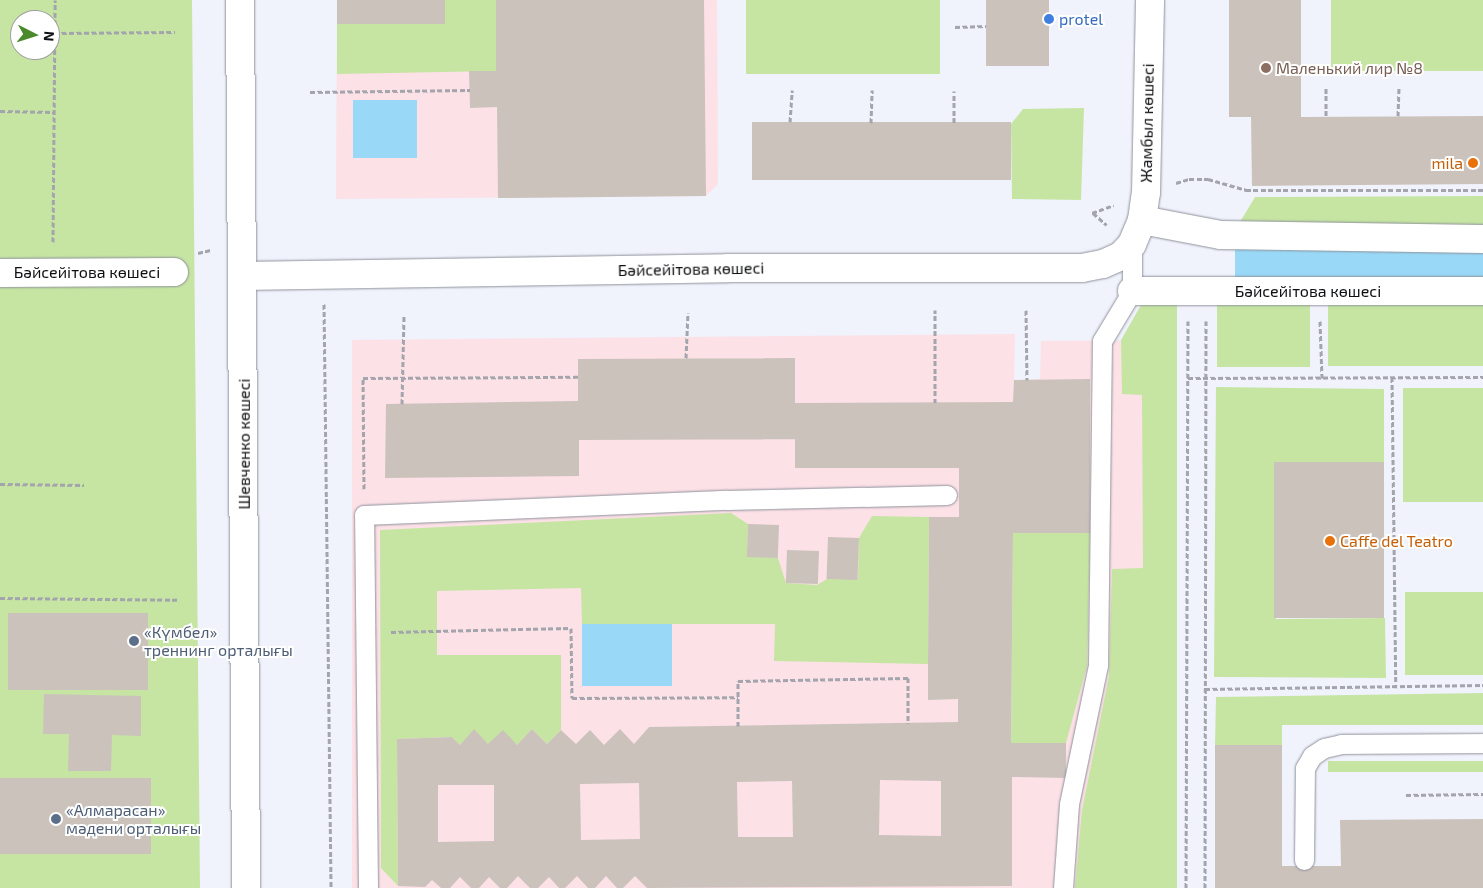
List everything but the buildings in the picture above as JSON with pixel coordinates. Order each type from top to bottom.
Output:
[{"type":"street","name":"Шевченко көшесі","points":[[240,0],[246,888]]},
{"type":"street","name":"Жамбыл көшесі","points":[[1137,232],[1146,193],[1150,0]]},
{"type":"street","name":"Бәйсейітова көшесі","points":[[242,276],[728,268],[1082,268],[1103,264],[1122,256],[1137,232]]},
{"type":"street","points":[[1137,232],[1483,239]]},
{"type":"street","name":"Бәйсейітова көшесі","points":[[0,273],[174,272]]},
{"type":"street","name":"Бәйсейітова көшесі","points":[[1132,291],[1483,291]]},
{"type":"lane","points":[[1063,888],[1069,804],[1098,665],[1102,341],[1132,291],[1137,232]]},
{"type":"lane","points":[[368,888],[364,515],[727,500],[948,495]]},
{"type":"lane","points":[[1304,860],[1305,768],[1312,756],[1324,748],[1340,744],[1483,743]]},
{"type":"path","points":[[955,27],[986,26]]},
{"type":"path","points":[[60,33],[175,32]]},
{"type":"path","points":[[52,273],[54,60]]},
{"type":"path","points":[[1300,70],[1312,70]]},
{"type":"path","points":[[1398,87],[1398,116]]},
{"type":"path","points":[[1326,88],[1326,116]]},
{"type":"path","points":[[310,92],[470,90]]},
{"type":"path","points":[[790,122],[792,90]]},
{"type":"path","points":[[871,123],[872,90]]},
{"type":"path","points":[[954,91],[954,124]]},
{"type":"path","points":[[0,111],[54,112]]},
{"type":"path","points":[[1146,193],[1189,178],[1208,179],[1246,190],[1483,190]]},
{"type":"path","points":[[1197,290],[1206,378],[1205,888]]},
{"type":"path","points":[[1186,888],[1188,378],[1197,290]]},
{"type":"path","points":[[1319,291],[1322,378]]},
{"type":"path","points":[[324,300],[332,888]]},
{"type":"path","points":[[935,310],[935,403]]},
{"type":"path","points":[[1026,310],[1027,380]]},
{"type":"path","points":[[686,358],[688,313]]},
{"type":"path","points":[[402,404],[404,316]]},
{"type":"path","points":[[364,515],[363,378],[578,377]]},
{"type":"path","points":[[1392,377],[1396,686]]},
{"type":"path","points":[[1188,378],[1483,377]]},
{"type":"path","points":[[0,484],[84,485]]},
{"type":"path","points":[[0,598],[179,600]]},
{"type":"path","points":[[365,633],[571,628],[572,698],[738,698]]},
{"type":"path","points":[[738,726],[738,681],[908,678],[908,723]]},
{"type":"path","points":[[1205,689],[1483,684]]},
{"type":"path","points":[[1406,795],[1483,794]]},
{"type":"shaded area","points":[[337,0],[717,0],[718,184],[706,196],[336,199]]},
{"type":"shaded area","points":[[1015,334],[1014,380],[1040,379],[1041,341],[1176,340],[1177,888],[352,888],[352,340]]},
{"type":"green space","points":[[0,0],[192,0],[200,888],[0,888]]},
{"type":"green space","points":[[445,0],[496,0],[496,71],[337,74],[337,24],[445,24]]},
{"type":"green space","points":[[746,0],[940,0],[940,74],[746,74]]},
{"type":"green space","points":[[1331,0],[1483,0],[1483,71],[1331,71]]},
{"type":"green space","points":[[1084,108],[1081,200],[1012,199],[1011,124],[1023,109]]},
{"type":"green space","points":[[1483,196],[1483,230],[1237,227],[1255,197]]},
{"type":"green space","points":[[1217,300],[1310,300],[1310,367],[1217,367]]},
{"type":"green space","points":[[1328,300],[1483,300],[1483,366],[1328,366]]},
{"type":"green space","points":[[1141,305],[1177,305],[1177,888],[1075,888],[1082,810],[1109,676],[1112,569],[1143,568],[1142,395],[1122,394],[1121,340]]},
{"type":"green space","points":[[1216,387],[1384,389],[1384,462],[1274,463],[1276,619],[1385,618],[1386,678],[1214,677]]},
{"type":"green space","points":[[1403,388],[1483,388],[1483,502],[1403,502]]},
{"type":"green space","points":[[731,513],[748,524],[747,556],[778,558],[786,583],[817,585],[827,579],[858,579],[859,538],[872,516],[929,517],[928,664],[774,661],[775,624],[582,624],[581,588],[437,591],[437,655],[561,655],[561,730],[547,744],[532,729],[517,745],[488,744],[474,730],[460,745],[452,737],[397,739],[398,886],[381,868],[380,530]]},
{"type":"green space","points":[[1013,533],[1090,533],[1087,666],[1066,743],[1011,743]]},
{"type":"green space","points":[[1405,592],[1483,592],[1483,675],[1405,675]]},
{"type":"green space","points":[[1483,693],[1483,725],[1282,725],[1282,745],[1215,745],[1216,697]]},
{"type":"green space","points":[[1328,761],[1483,761],[1483,772],[1328,772]]},
{"type":"water","points":[[353,100],[417,100],[417,158],[353,158]]},
{"type":"water","points":[[1235,247],[1483,247],[1483,279],[1235,279]]},
{"type":"water","points":[[582,624],[672,624],[672,686],[582,686]]},
{"type":"place","name":"protel","points":[[1049,19]]},
{"type":"place","name":"Маленький лир №8","points":[[1266,68]]},
{"type":"place","name":"mila","points":[[1473,163]]},
{"type":"place","name":"Caffe del Teatro","points":[[1330,541]]},
{"type":"place","name":"«Күмбел» треннинг орталығы","points":[[134,641]]},
{"type":"place","name":"«Алмарасан» мәдени орталығы","points":[[56,819]]}]
